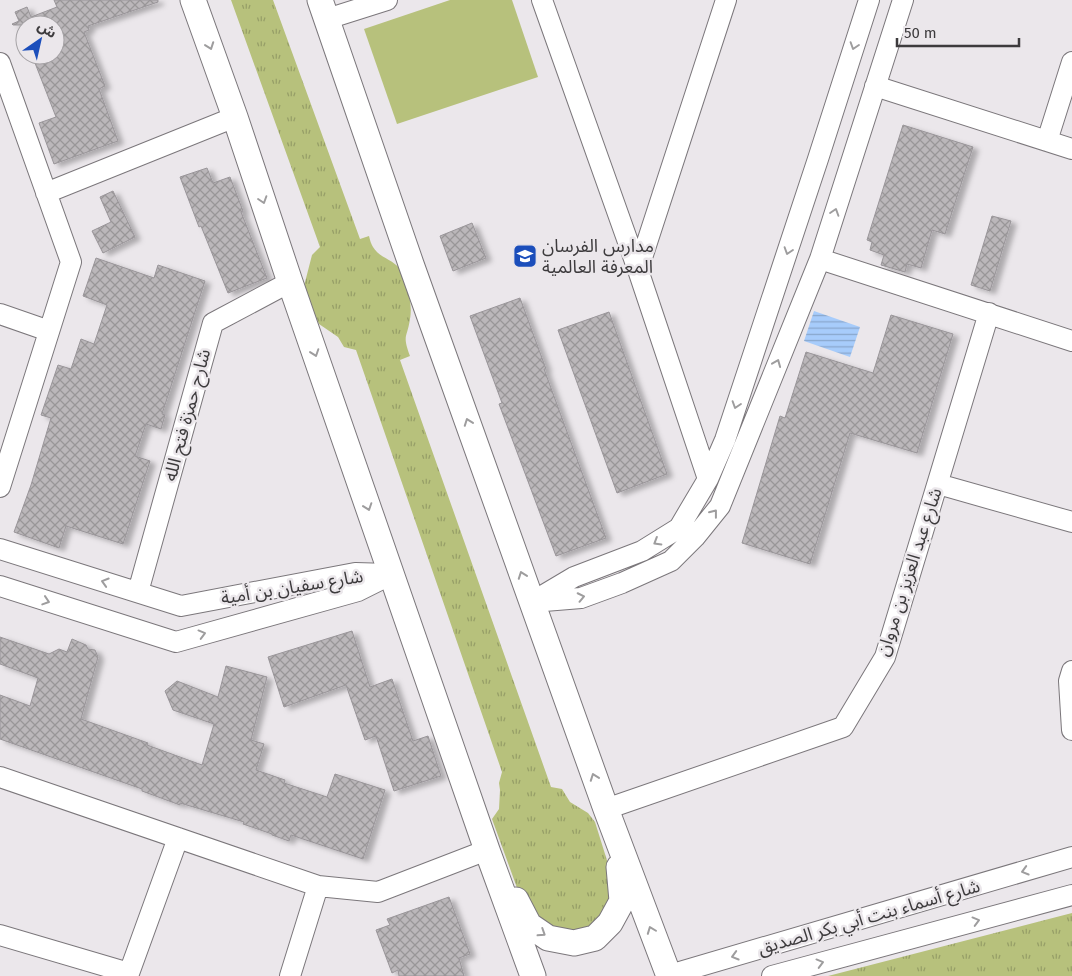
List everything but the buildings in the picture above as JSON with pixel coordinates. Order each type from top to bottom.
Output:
[{"type":"main road","points":[[193,0],[236,117],[290,282],[487,850],[533,976]]},
{"type":"main road","points":[[323,10],[411,264],[606,809],[668,976]]},
{"type":"main road","points":[[487,850],[507,883],[528,925],[548,938],[557,940],[574,943],[595,938],[610,923],[622,901],[621,876],[606,809]]},
{"type":"street","points":[[323,10],[387,0]]},
{"type":"street","points":[[542,0],[638,270],[708,479]]},
{"type":"street","points":[[638,270],[726,0]]},
{"type":"street","points":[[532,602],[574,577],[642,551],[679,528],[708,479],[724,440],[818,160],[869,0]]},
{"type":"street","points":[[532,602],[582,598],[622,583],[671,561],[695,537],[720,506],[820,259],[903,0]]},
{"type":"street","points":[[1047,141],[1072,62]]},
{"type":"street","points":[[0,64],[71,262],[0,486]]},
{"type":"street","points":[[875,86],[1072,149]]},
{"type":"street","points":[[46,193],[236,117]]},
{"type":"street","points":[[818,160],[850,165]]},
{"type":"street","points":[[820,259],[1072,340]]},
{"type":"street","name":"شارح حمزة فتح الله","points":[[138,592],[213,323],[290,282]]},
{"type":"street","points":[[0,314],[49,331]]},
{"type":"street","name":"شارع عبد العزيز بن مروان","points":[[606,809],[843,727],[885,657],[989,314]]},
{"type":"street","points":[[938,484],[1072,522]]},
{"type":"street","name":"شارع سفيان بن أمية","points":[[0,549],[181,606],[355,573],[392,574]]},
{"type":"street","name":"شارع سفيان بن أمية","points":[[0,586],[176,642],[358,591],[392,574]]},
{"type":"street","points":[[1072,671],[1069,682],[1072,730]]},
{"type":"street","points":[[0,777],[318,886],[378,892],[487,850]]},
{"type":"street","points":[[0,935],[128,975],[178,838]]},
{"type":"street","name":"شارع أسماء بنت أبي بكر الصديق","points":[[668,976],[1072,857]]},
{"type":"street","points":[[290,976],[318,886]]},
{"type":"street","name":"شارع أسماء بنت أبي بكر الصديق","points":[[772,976],[1072,895]]},
{"type":"green space","points":[[231,0],[273,0],[360,239],[369,236],[376,251],[396,265],[402,273],[411,307],[406,337],[410,356],[400,360],[551,787],[562,789],[570,802],[588,813],[595,822],[615,886],[597,930],[567,939],[529,921],[492,819],[499,809],[499,783],[502,772],[356,350],[344,347],[338,337],[319,324],[303,290],[312,255],[320,247]]},
{"type":"green space","points":[[450,0],[512,0],[538,77],[397,124],[364,29]]},
{"type":"green space","points":[[1072,913],[1072,976],[828,976]]},
{"type":"water","points":[[814,311],[860,327],[850,357],[804,341]]},
{"type":"place","name":"مدارس الفرسان المعرفة العالمية","points":[[525,256]]}]
